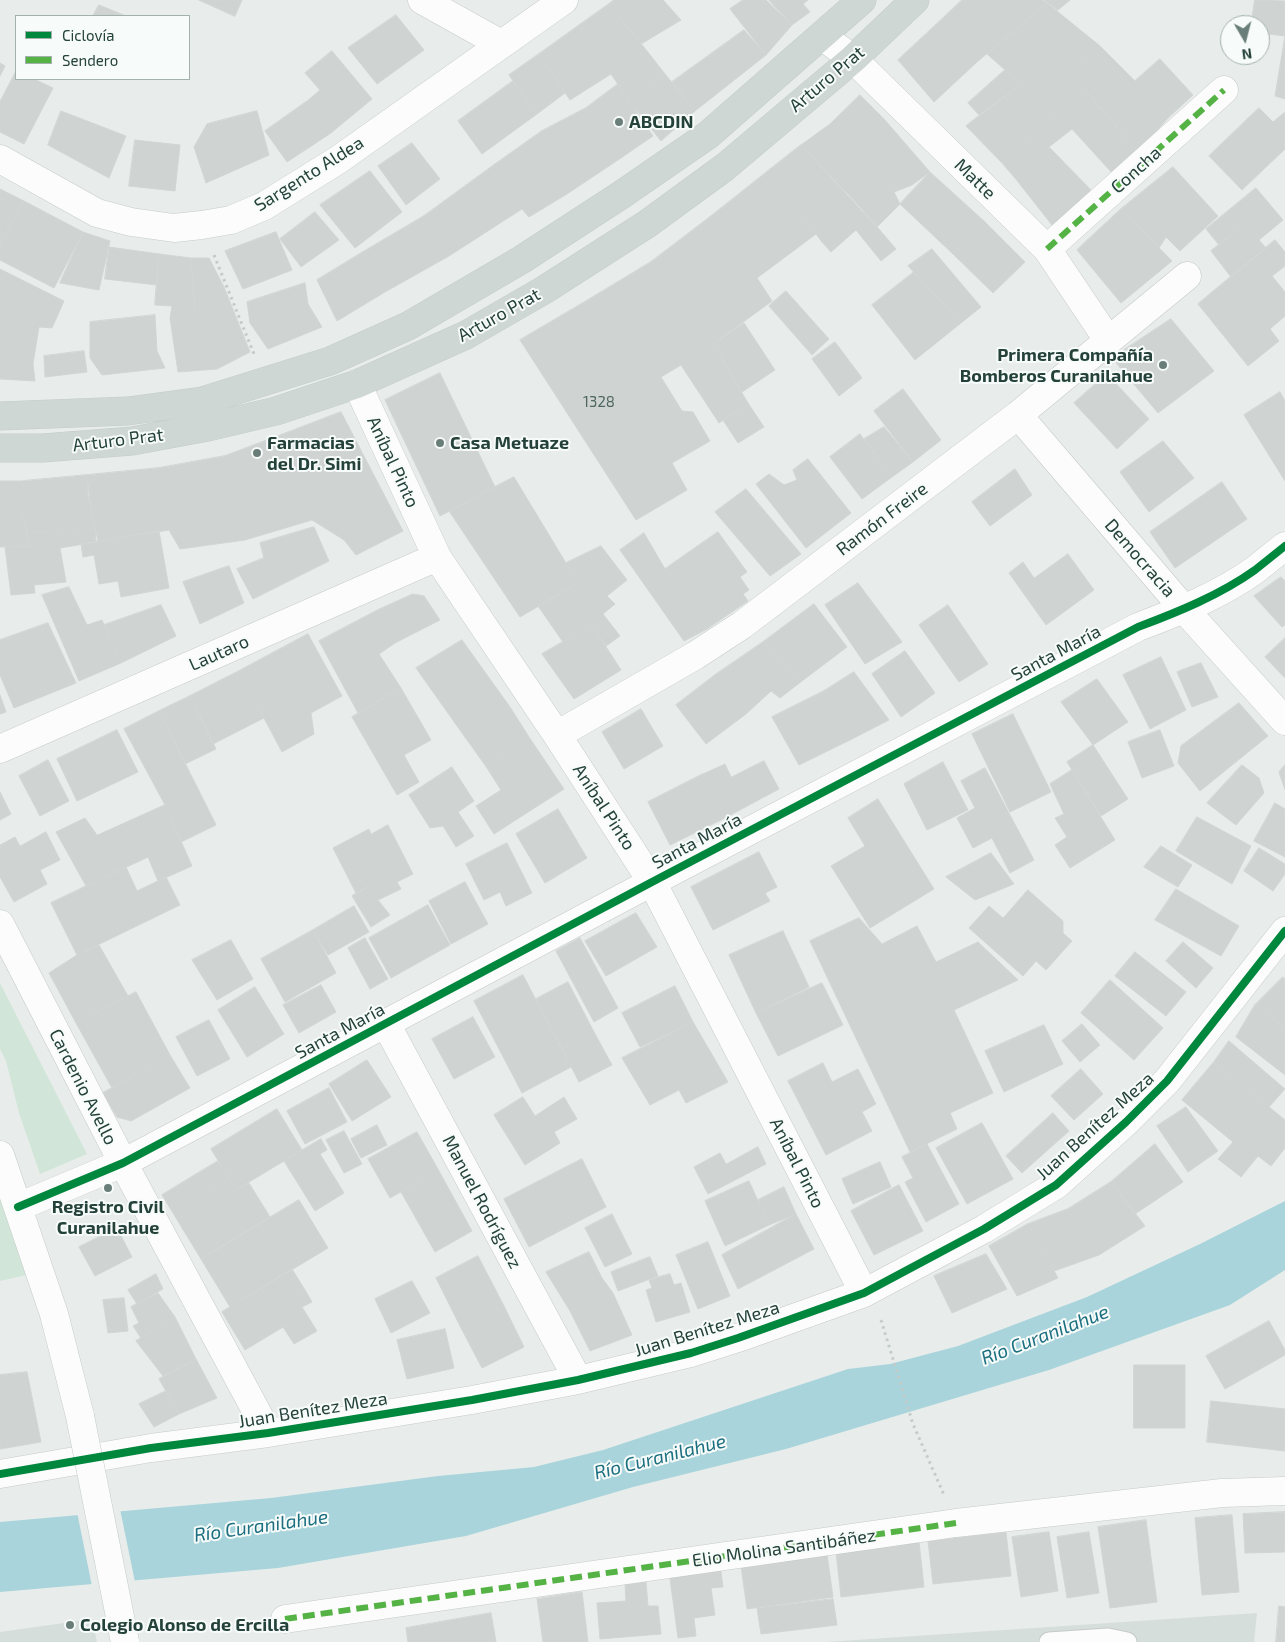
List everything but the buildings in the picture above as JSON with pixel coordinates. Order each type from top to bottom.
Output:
[{"type":"main road","name":"Arturo Prat","points":[[0,416],[128,412],[202,400],[330,361],[408,326],[521,260],[621,196],[708,134],[862,0]]},
{"type":"main road","name":"Arturo Prat","points":[[0,448],[43,448],[132,441],[208,427],[276,411],[357,384],[466,335],[544,290],[647,224],[724,168],[853,59],[915,0]]},
{"type":"street","points":[[422,0],[501,44]]},
{"type":"street","name":"Sargento Aldea","points":[[0,159],[97,213],[131,222],[174,228],[230,220],[264,206],[338,160],[564,0]]},
{"type":"street","name":"Matte","points":[[822,36],[853,59],[1047,249],[1108,340]]},
{"type":"street","name":"Concha","points":[[1047,249],[1224,90]]},
{"type":"street","name":"Ramón Freire","points":[[557,735],[696,656],[742,625],[1018,415],[1187,276]]},
{"type":"street","name":"Aníbal Pinto","points":[[357,384],[437,557],[557,735],[652,882],[864,1293]]},
{"type":"street","name":"Democracia","points":[[1018,415],[1184,609],[1285,721]]},
{"type":"street","name":"Santa María","points":[[18,1207],[122,1163],[652,882],[1138,628],[1184,609],[1228,587],[1285,546]]},
{"type":"street","name":"Lautaro","points":[[0,749],[437,557]]},
{"type":"street","name":"Cardenio Avello","points":[[0,924],[122,1163],[268,1433]]},
{"type":"street","name":"Juan Benítez Meza","points":[[0,1474],[150,1448],[268,1433],[472,1400],[578,1380],[691,1353],[864,1293],[984,1229],[1056,1185],[1098,1148],[1167,1081],[1285,931]]},
{"type":"street","name":"Manuel Rodríguez","points":[[386,1024],[578,1380]]},
{"type":"street","points":[[0,1155],[54,1314],[80,1416],[125,1642]]},
{"type":"street","name":"Elio Molina Santibáñez","points":[[285,1619],[956,1523],[1222,1493],[1285,1491]]},
{"type":"lane","points":[[1049,1642],[1108,1638],[1127,1642]]},
{"type":"path","points":[[202,225],[265,382]]},
{"type":"path","points":[[883,1324],[913,1424],[956,1523]]},
{"type":"shaded area","points":[[1257,1613],[1254,1642],[826,1642]]},
{"type":"shaded area","name":"Colegio Alonso de Ercilla","points":[[92,1619],[97,1642],[0,1642],[0,1632]]},
{"type":"green space","points":[[0,983],[87,1154],[40,1174],[19,1113],[6,1061],[0,1049]]},
{"type":"green space","points":[[0,1153],[31,1274],[0,1281]]},
{"type":"water","name":"Río Curanilahue","points":[[1285,1201],[1285,1270],[1230,1305],[1049,1370],[786,1449],[633,1487],[466,1536],[278,1568],[0,1592],[0,1522],[271,1498],[438,1476],[534,1467],[603,1450],[848,1369],[890,1364],[958,1346],[1087,1297],[1200,1244]]},
{"type":"pier","points":[[120,1509],[135,1582],[92,1586],[77,1512]]},
{"type":"marked path","points":[[1047,249],[1224,90]]},
{"type":"marked path","points":[[285,1619],[956,1523]]},
{"type":"cycle path","points":[[18,1207],[123,1163],[1138,627],[1213,595],[1242,579],[1285,546]]},
{"type":"cycle path","points":[[0,1474],[151,1448],[268,1433],[472,1400],[578,1380],[691,1353],[864,1293],[984,1229],[1056,1185],[1126,1122],[1167,1081],[1285,931]]},
{"type":"place","name":"ABCDIN","points":[[619,122]]},
{"type":"place","name":"Primera Compañía Bomberos Curanilahue","points":[[1163,365]]},
{"type":"place","name":"Casa Metuaze","points":[[440,443]]},
{"type":"place","name":"Farmacias del Dr. Simi","points":[[257,453]]},
{"type":"place","name":"Registro Civil Curanilahue","points":[[108,1188]]},
{"type":"place","name":"Colegio Alonso de Ercilla","points":[[70,1625]]}]
